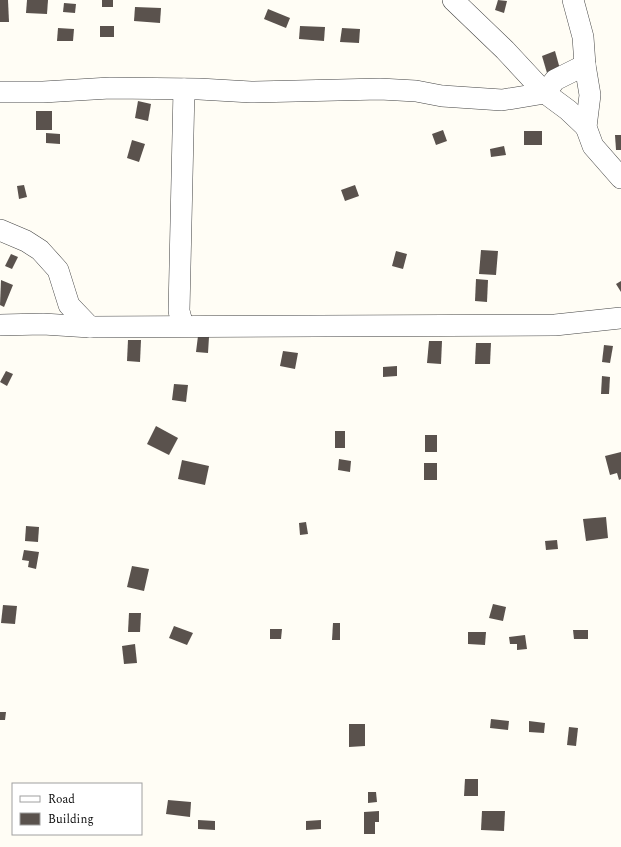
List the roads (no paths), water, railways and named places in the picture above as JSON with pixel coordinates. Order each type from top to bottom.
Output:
[{"type":"street","points":[[453,0],[505,50],[545,93],[586,126]]},
{"type":"street","points":[[573,0],[583,37],[585,64],[590,95],[586,126],[593,146],[606,163],[621,178]]},
{"type":"street","points":[[0,92],[43,92],[110,88],[259,92],[391,89],[416,91],[442,96],[502,100],[545,93],[555,80],[585,64]]},
{"type":"street","points":[[184,89],[179,312],[184,326]]},
{"type":"street","points":[[0,230],[26,241],[40,250],[58,270],[69,305],[90,327]]},
{"type":"street","points":[[0,325],[43,324],[90,327],[555,325],[621,318]]}]
